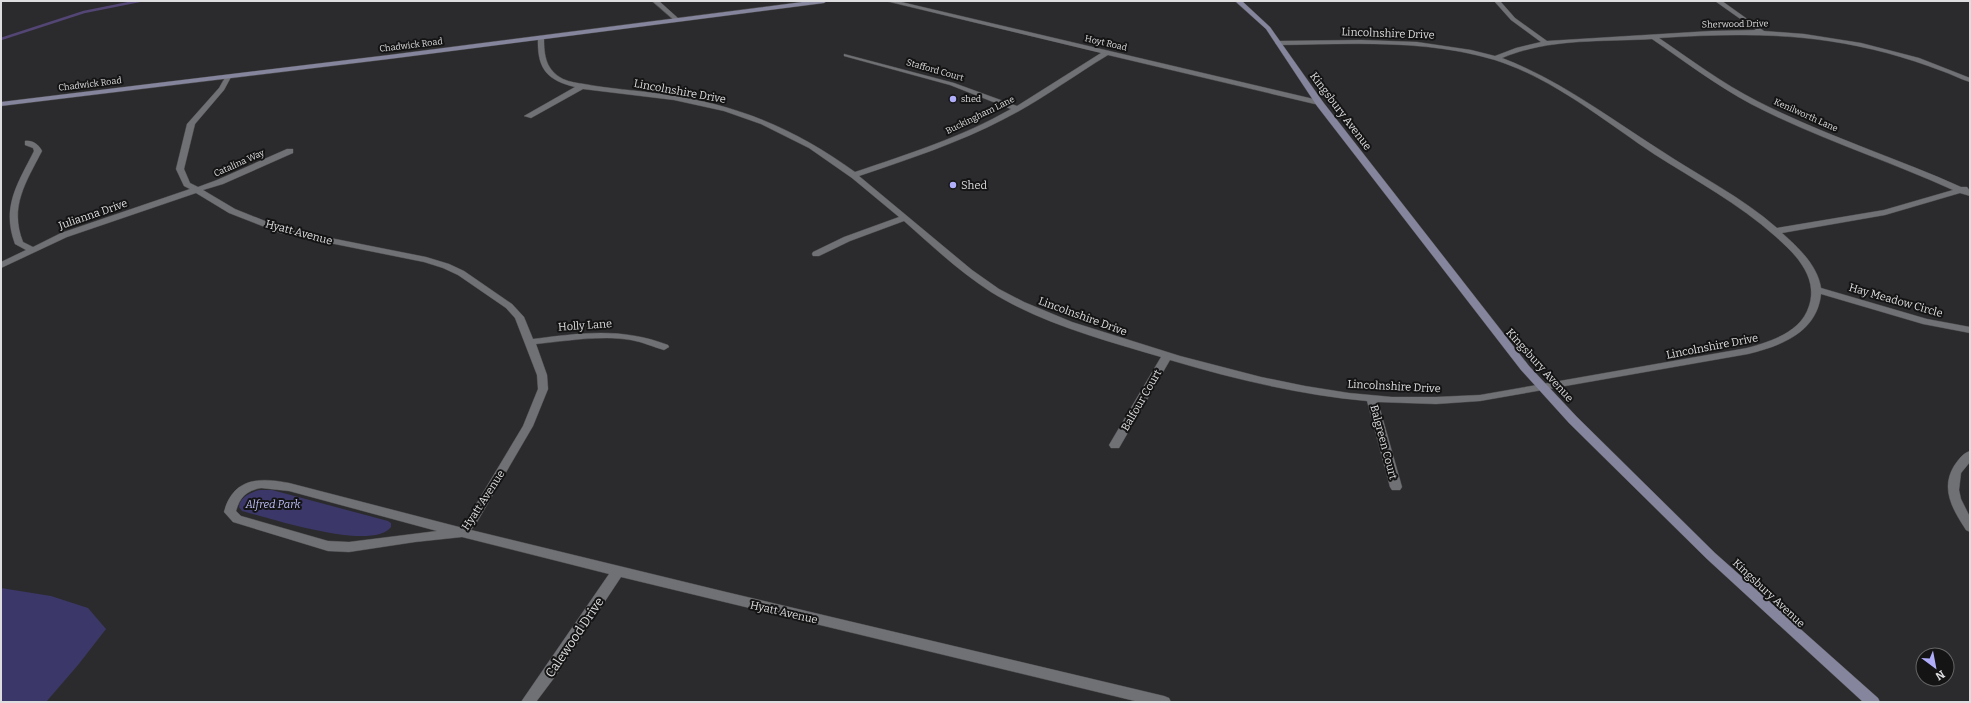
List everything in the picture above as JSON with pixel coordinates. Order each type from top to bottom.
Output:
[{"type":"main road","name":"Chadwick Road","points":[[1,104],[541,38],[824,1]]},
{"type":"main road","name":"Kingsbury Avenue","points":[[1238,1],[1254,14],[1278,43],[1319,103],[1495,332],[1542,388],[1711,556],[1804,642],[1874,702]]},
{"type":"street","points":[[655,1],[677,20]]},
{"type":"street","name":"Hoyt Road","points":[[889,1],[1319,103]]},
{"type":"street","points":[[1497,1],[1503,9],[1520,25],[1546,43]]},
{"type":"street","points":[[1718,1],[1762,32]]},
{"type":"street","name":"Sherwood Drive","points":[[1496,58],[1518,49],[1546,43],[1762,32],[1821,38],[1866,46],[1928,64],[1970,80]]},
{"type":"street","name":"Kenilworth Lane","points":[[1653,37],[1754,102],[1820,133],[1967,190]]},
{"type":"street","name":"Lincolnshire Drive","points":[[541,38],[542,59],[546,69],[559,79],[583,86],[681,100],[744,115],[802,139],[821,150],[853,175],[975,276],[1008,297],[1046,316],[1167,356],[1243,377],[1286,386],[1371,397],[1436,400],[1472,398],[1542,388],[1748,351],[1768,346],[1792,334],[1806,322],[1814,312],[1816,290],[1815,281],[1807,266],[1794,248],[1776,231],[1735,202],[1557,86],[1525,69],[1496,58],[1455,48],[1417,43],[1278,43]]},
{"type":"street","name":"Buckingham Lane","points":[[853,175],[959,138],[1017,109],[1106,53]]},
{"type":"street","name":"Stafford Court","points":[[846,56],[952,84],[1017,109]]},
{"type":"street","name":"Hyatt Avenue","points":[[228,77],[222,89],[191,124],[180,170],[187,184],[232,211],[283,231],[426,260],[446,266],[461,273],[509,306],[519,317],[542,374],[543,389],[528,426],[473,519],[461,533],[618,570],[747,603],[1164,702]]},
{"type":"street","points":[[528,116],[583,86]]},
{"type":"street","points":[[28,143],[38,151],[12,209],[12,218],[13,230],[19,244],[31,249]]},
{"type":"street","name":"Catalina Way","points":[[196,190],[220,182],[290,151]]},
{"type":"street","name":"Julianna Drive","points":[[1,265],[31,249],[64,235],[196,190]]},
{"type":"street","points":[[1776,231],[1885,212],[1967,190]]},
{"type":"street","points":[[816,254],[847,239],[905,218]]},
{"type":"street","name":"Hay Meadow Circle","points":[[1816,290],[1926,322],[1970,330]]},
{"type":"street","name":"Holly Lane","points":[[530,342],[602,334],[629,336],[650,340],[664,347]]},
{"type":"street","name":"Balfour Court","points":[[1115,444],[1167,356]]},
{"type":"street","name":"Balgreen Court","points":[[1371,397],[1396,487]]},
{"type":"street","points":[[1970,455],[1955,471],[1953,488],[1958,508],[1970,527]]},
{"type":"street","points":[[255,484],[272,484],[461,533],[415,537],[349,548],[328,546],[238,519],[230,512],[231,500],[240,491],[255,484]]},
{"type":"street","name":"Calewood Drive","points":[[528,702],[552,670],[618,570]]},
{"type":"green space","name":"Alfred Park","points":[[259,490],[272,490],[388,521],[391,523],[391,527],[380,534],[364,536],[343,535],[296,526],[242,511],[239,507],[243,498]]},
{"type":"green space","points":[[1,588],[51,596],[88,608],[106,629],[78,665],[46,702],[1,702]]},
{"type":"waterway","points":[[1,39],[84,12],[139,1]]},
{"type":"place","name":"shed","points":[[953,99]]},
{"type":"place","name":"Shed","points":[[953,185]]}]
